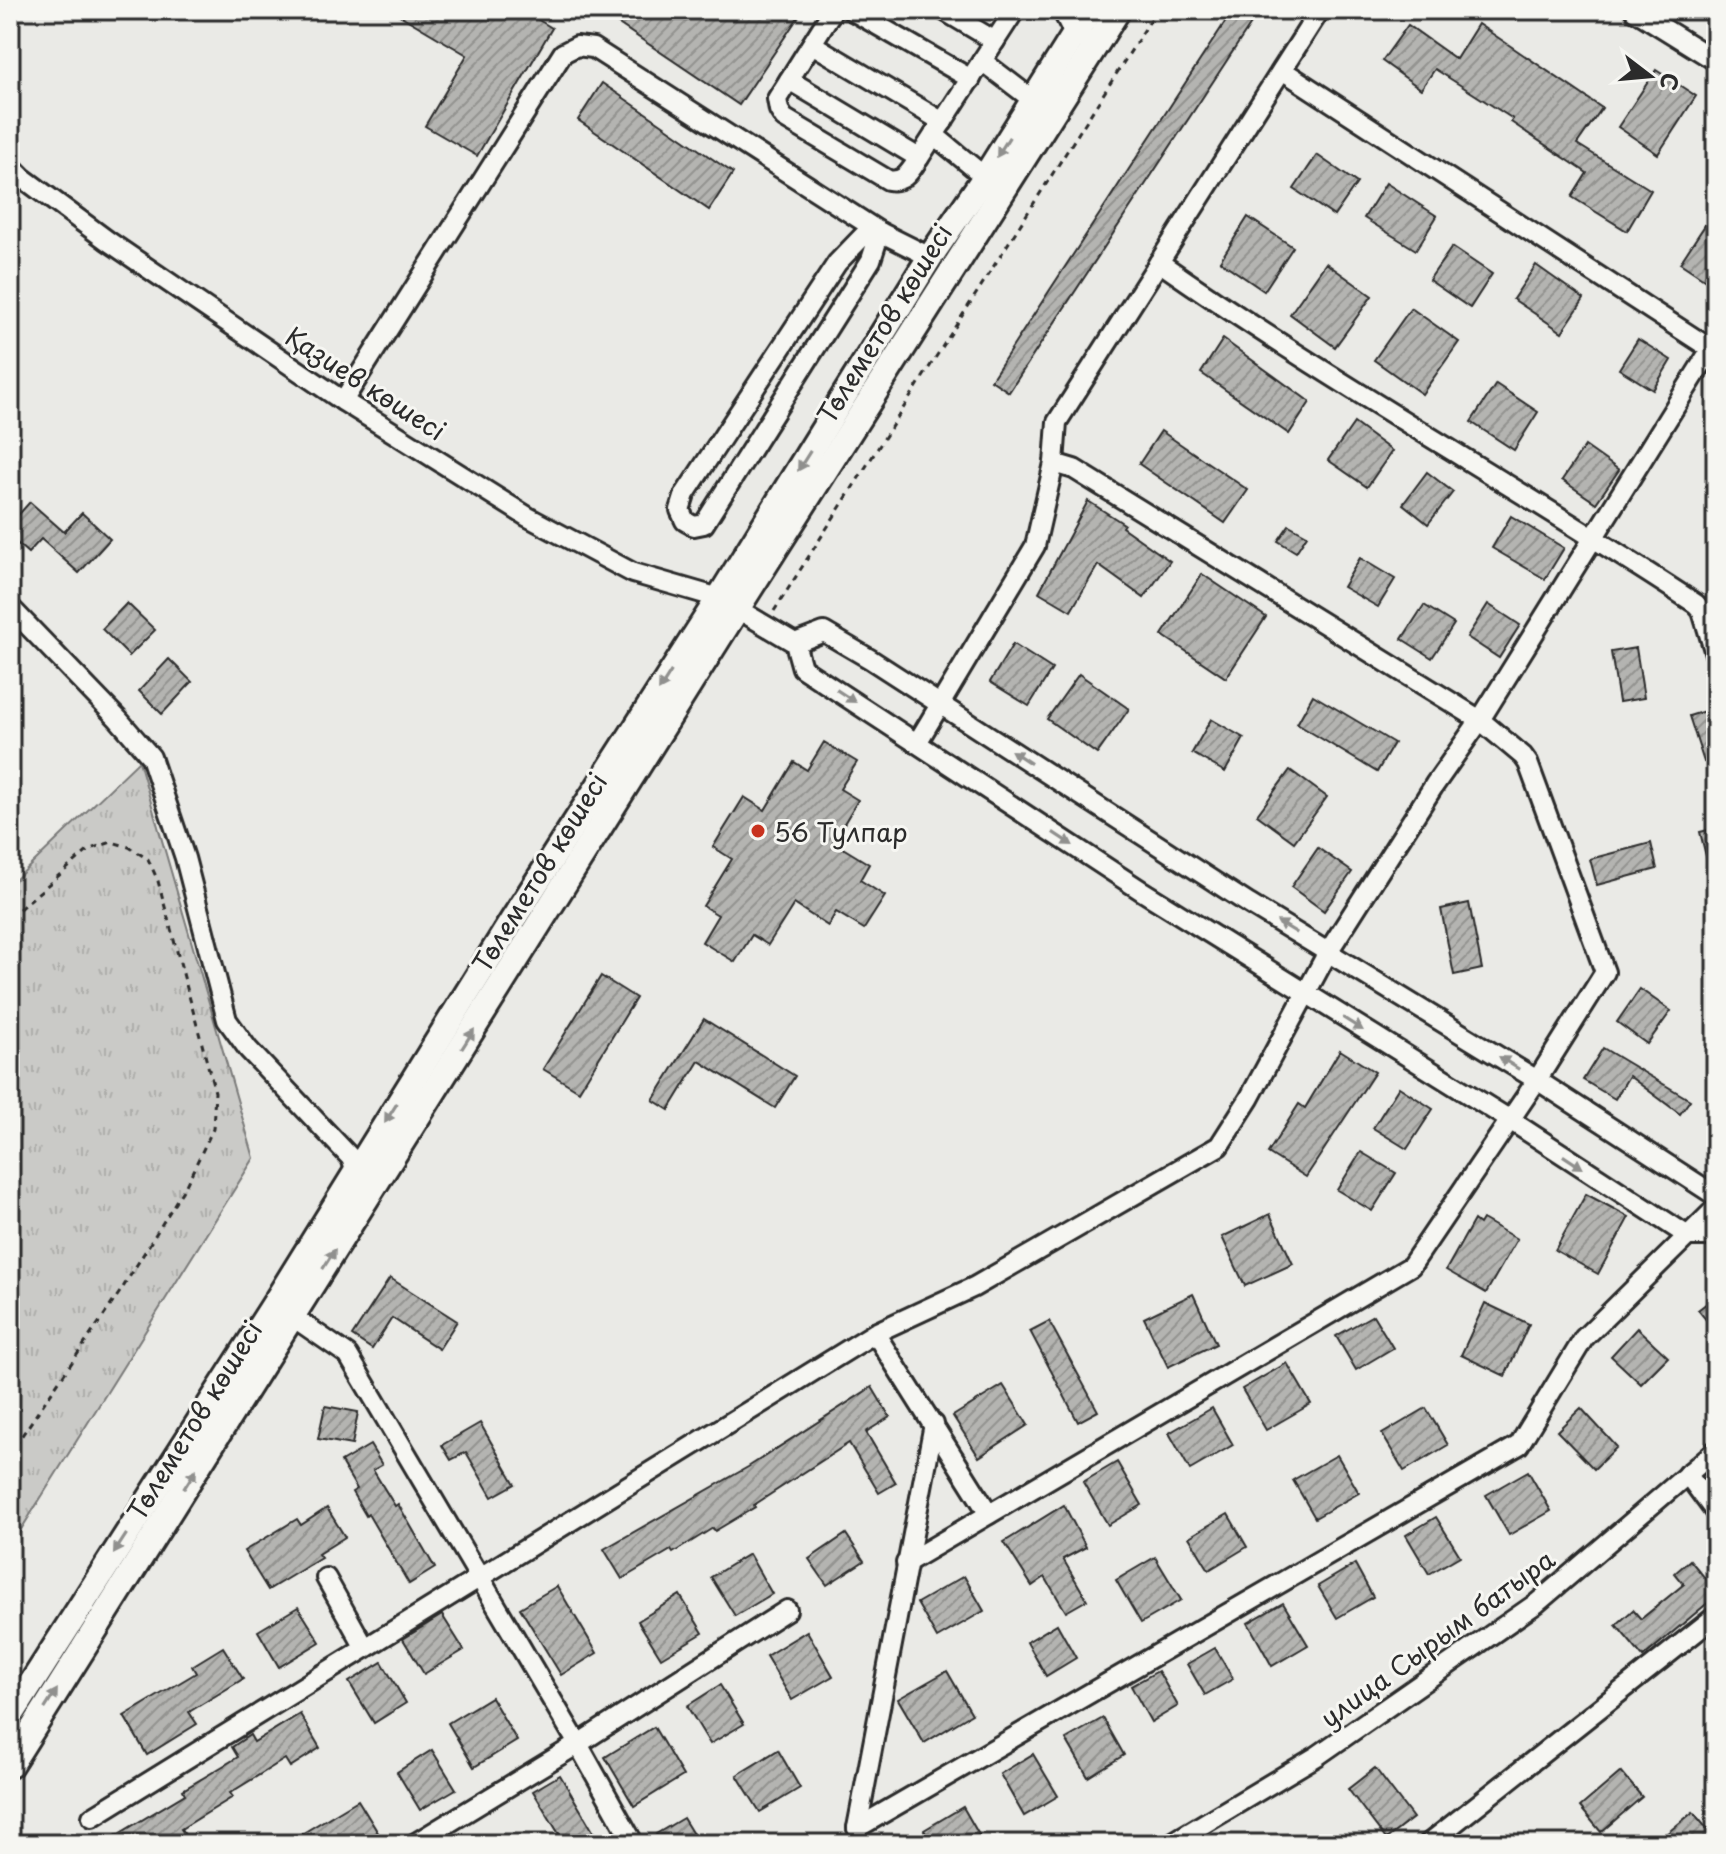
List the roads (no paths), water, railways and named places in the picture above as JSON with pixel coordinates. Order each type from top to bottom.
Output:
[{"type":"main road","name":"Төлеметов көшесі","points":[[10,1717],[273,1306],[531,890],[728,604],[1086,38],[1090,10]]},
{"type":"main road","name":"Төлеметов көшесі","points":[[10,1765],[555,899],[930,257],[1033,100],[1086,38],[1118,10]]},
{"type":"main road","points":[[531,890],[555,899]]},
{"type":"street","points":[[833,10],[777,99],[779,110],[784,118],[888,180],[904,179],[1015,10]]},
{"type":"street","points":[[851,10],[971,79]]},
{"type":"street","points":[[943,10],[995,41]]},
{"type":"street","points":[[1062,10],[1086,38]]},
{"type":"street","points":[[917,743],[1035,546],[1054,463],[1057,422],[1320,10]]},
{"type":"street","points":[[1634,10],[1716,61]]},
{"type":"street","points":[[812,44],[938,128],[985,177]]},
{"type":"street","points":[[343,401],[563,53],[577,46],[593,48],[880,232],[930,257]]},
{"type":"street","points":[[982,61],[1033,100]]},
{"type":"street","points":[[92,1817],[875,1333],[974,1287],[1219,1146],[1249,1099],[1328,952],[1435,784],[1480,720],[1714,345],[1282,70]]},
{"type":"street","points":[[789,80],[919,158]]},
{"type":"street","name":"Қазиев көшесі","points":[[10,165],[108,241],[343,401],[528,517],[597,557],[633,573],[728,604],[795,643]]},
{"type":"street","points":[[880,232],[871,260],[704,524],[694,526],[685,521],[680,510],[685,494],[837,263],[864,235],[880,232]]},
{"type":"street","points":[[1159,262],[1224,308],[1594,536],[1696,604],[1702,611],[1716,657]]},
{"type":"street","points":[[906,1563],[1411,1266],[1537,1080],[1605,972],[1528,763],[1480,720],[1074,469],[1054,463]]},
{"type":"street","points":[[10,607],[151,757],[185,858],[227,1020],[248,1049],[351,1158],[355,1170]]},
{"type":"street","points":[[1716,1196],[1537,1080],[1249,904],[824,632],[795,643],[802,668],[1305,994],[1510,1120],[1688,1236],[1716,1236]]},
{"type":"street","points":[[934,1424],[857,1828],[1519,1445],[1584,1338],[1716,1208]]},
{"type":"street","points":[[293,1317],[348,1355],[634,1844]]},
{"type":"street","points":[[875,1333],[989,1514]]},
{"type":"street","name":"улица Сырым батыра","points":[[1170,1844],[1317,1756],[1537,1603],[1716,1450]]},
{"type":"street","points":[[1687,1474],[1716,1513]]},
{"type":"street","points":[[326,1578],[365,1648]]},
{"type":"street","points":[[414,1844],[578,1744],[787,1610]]},
{"type":"street","points":[[1428,1844],[1716,1616]]},
{"type":"place","name":"56 Тулпар","points":[[758,831]]}]
